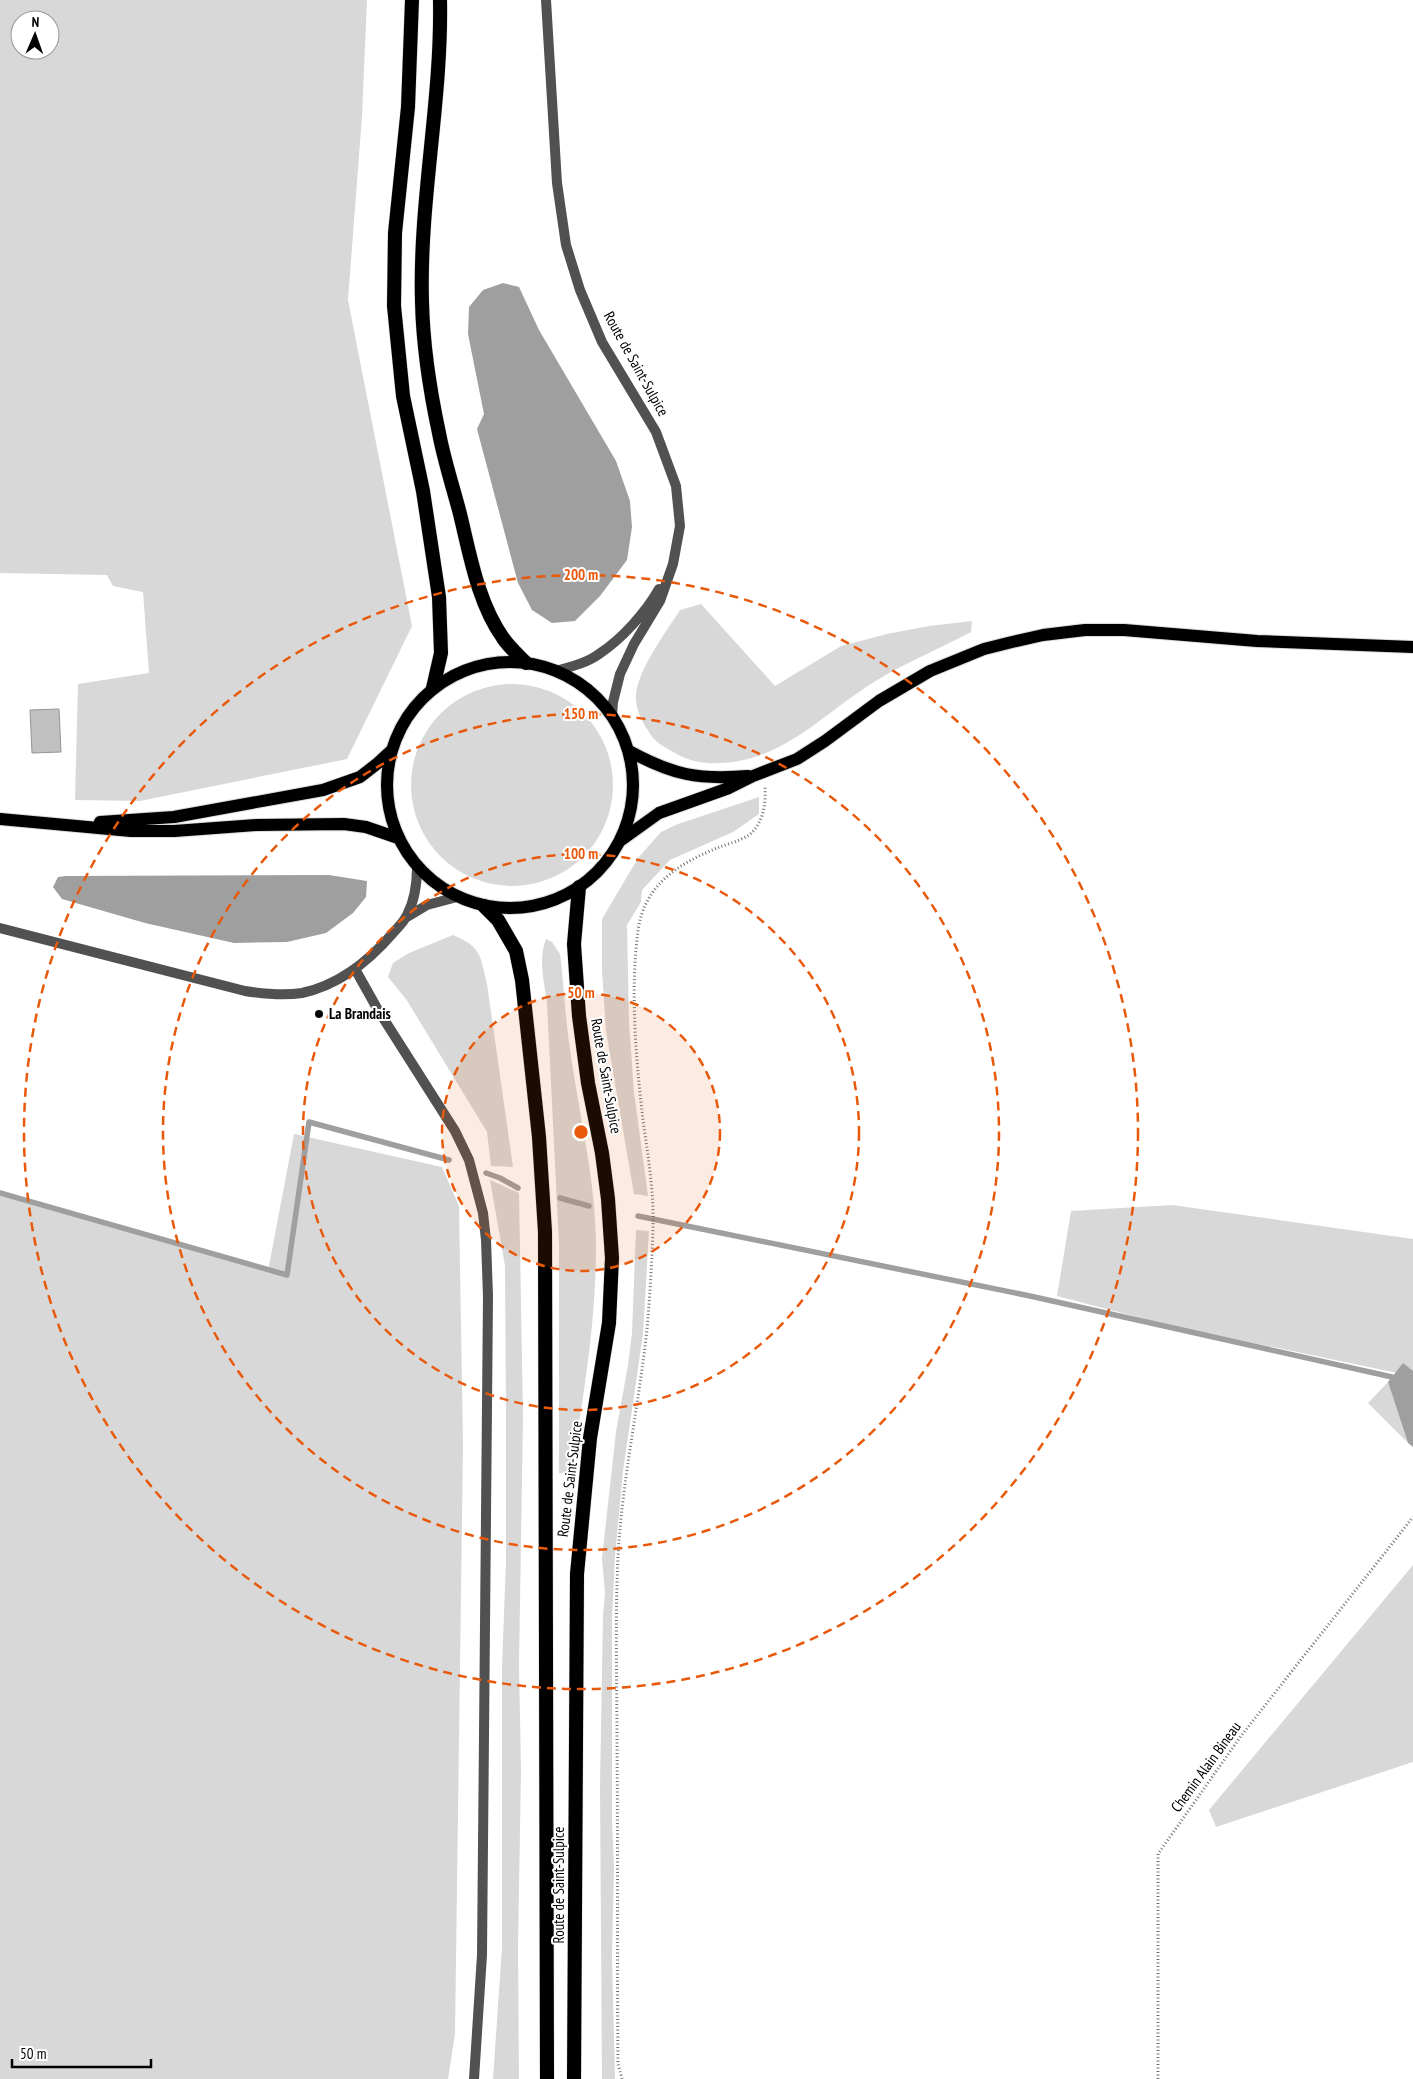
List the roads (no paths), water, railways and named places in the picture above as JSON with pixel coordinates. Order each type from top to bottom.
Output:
[{"type":"highway","points":[[412,0],[408,107],[394,233],[394,306],[403,396],[424,491],[439,597],[441,653],[433,688]]},
{"type":"highway","points":[[440,0],[435,110],[423,237],[422,302],[425,346],[439,434],[481,592],[489,615],[500,633],[526,663]]},
{"type":"highway","name":"Route de Saint-Sulpice","points":[[574,2079],[577,1574],[590,1438],[609,1323],[612,1258],[608,1199],[602,1153],[588,1083],[579,1016],[574,944],[579,887]]},
{"type":"highway","points":[[484,906],[498,920],[516,951],[520,970],[532,1060],[545,1232],[548,2079]]},
{"type":"main road","points":[[620,841],[659,813],[729,788],[758,774],[783,766],[810,752],[879,701],[930,671],[984,649],[1043,635],[1084,630],[1124,630],[1258,641],[1413,648]]},
{"type":"main road","points":[[502,662],[526,663],[556,671],[588,689],[612,716],[622,733],[628,752],[633,774],[632,797],[628,819],[620,841],[600,869],[579,887],[557,899],[533,906],[508,908],[484,906],[457,897],[436,884],[417,867],[398,838],[390,817],[386,795],[386,773],[391,751],[407,716],[433,688],[454,675],[477,666],[502,662]]},
{"type":"main road","points":[[46,823],[131,822],[174,817],[323,790],[360,777],[391,751]]},
{"type":"main road","points":[[628,752],[679,774],[713,778],[758,774]]},
{"type":"main road","points":[[0,819],[131,831],[174,831],[257,825],[344,824],[366,826],[398,838]]},
{"type":"street","name":"Route de Saint-Sulpice","points":[[546,0],[557,183],[566,245],[580,290],[602,342],[656,432],[676,486],[680,526],[673,564],[660,601],[634,644],[620,674],[613,702],[612,716]]},
{"type":"street","name":"Route de Saint-Sulpice","points":[[556,671],[574,666],[599,655],[622,635],[653,599],[673,564]]},
{"type":"street","points":[[406,918],[413,899],[417,867]]},
{"type":"street","points":[[0,928],[199,980],[276,995],[301,993],[329,984],[355,969],[372,956],[406,918],[428,905],[457,897]]},
{"type":"street","points":[[355,969],[378,1010],[455,1131],[469,1160],[478,1188],[486,1240],[488,1296],[482,1955],[474,2079]]},
{"type":"waterway","points":[[0,1193],[287,1275],[309,1122],[449,1160]]},
{"type":"waterway","points":[[486,1173],[518,1188]]},
{"type":"waterway","points":[[560,1198],[589,1206]]},
{"type":"waterway","points":[[638,1216],[1030,1296],[1392,1377],[1395,1383]]},
{"type":"place","name":"La Brandais","points":[[319,1014]]}]
